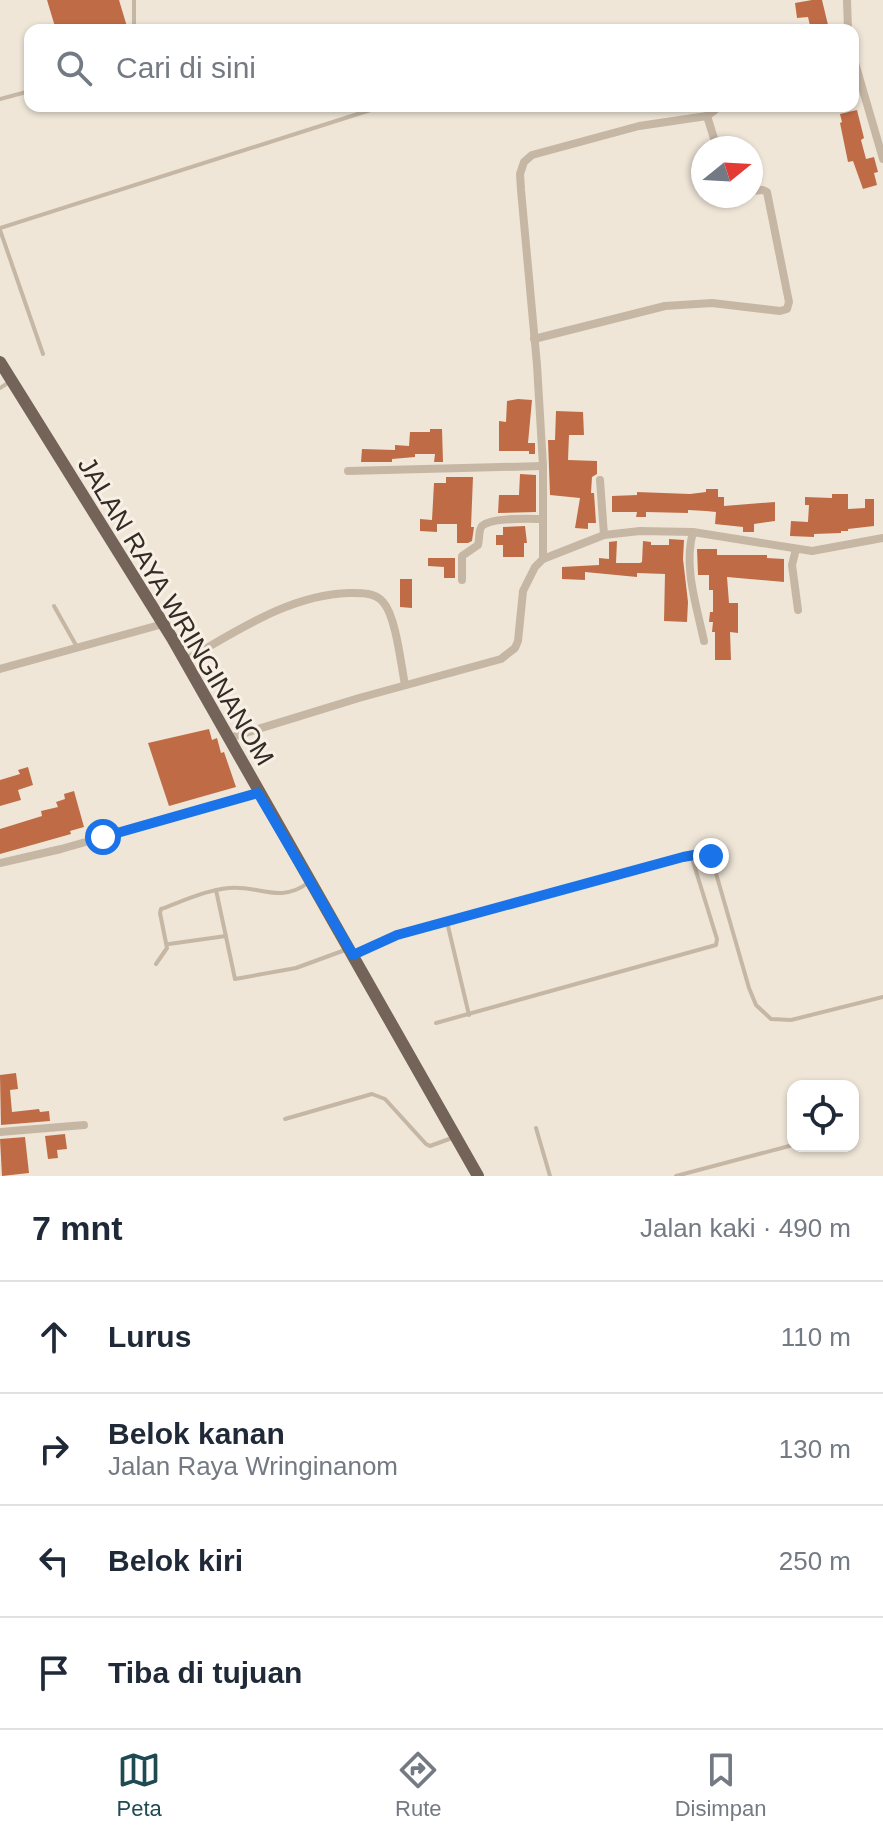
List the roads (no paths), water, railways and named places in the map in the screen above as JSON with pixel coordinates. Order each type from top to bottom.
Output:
[{"type":"main road","name":"JALAN RAYA WRINGINANOM","points":[[0,362],[163,624],[478,1176]]},
{"type":"street","points":[[847,0],[848,24]]},
{"type":"street","points":[[859,77],[883,159]]},
{"type":"street","points":[[543,559],[543,466],[520,174],[524,162],[532,155],[601,135],[707,116],[712,112]]},
{"type":"street","points":[[707,116],[713,136]]},
{"type":"street","points":[[534,339],[665,306],[712,303],[780,311],[787,309],[789,302],[767,192],[763,190]]},
{"type":"street","points":[[348,471],[543,466]]},
{"type":"street","points":[[600,480],[604,535]]},
{"type":"street","points":[[462,580],[461,559],[478,545],[483,525],[495,521],[543,519]]},
{"type":"street","points":[[229,738],[405,685],[488,664],[508,655],[518,641],[523,591],[528,578],[543,559],[604,535],[640,531],[693,532],[812,551],[883,538]]},
{"type":"street","points":[[693,532],[690,544],[693,586],[704,641]]},
{"type":"street","points":[[796,549],[792,565],[798,610]]},
{"type":"street","points":[[184,661],[274,611],[315,598],[365,593],[383,602],[390,613],[405,685]]},
{"type":"street","points":[[0,669],[163,624]]},
{"type":"street","points":[[0,863],[61,849],[258,793]]},
{"type":"street","points":[[0,1132],[84,1125]]},
{"type":"lane","points":[[134,0],[134,24]]},
{"type":"lane","points":[[0,99],[24,93]]},
{"type":"lane","points":[[43,354],[0,229],[364,112]]},
{"type":"lane","points":[[0,388],[11,380]]},
{"type":"lane","points":[[54,606],[78,649]]},
{"type":"lane","points":[[216,890],[233,975],[239,980],[296,968],[389,938],[705,853],[711,856],[749,988],[756,1005],[771,1019],[791,1020],[883,997]]},
{"type":"lane","points":[[436,1023],[716,945],[717,939],[691,855]]},
{"type":"lane","points":[[156,964],[168,944],[161,909],[216,890],[234,888],[285,894],[310,881]]},
{"type":"lane","points":[[447,922],[469,1015]]},
{"type":"lane","points":[[168,944],[226,936]]},
{"type":"lane","points":[[285,1119],[372,1094],[385,1099],[426,1144],[430,1146],[455,1137]]},
{"type":"lane","points":[[536,1128],[550,1176]]},
{"type":"lane","points":[[676,1176],[787,1147]]}]
